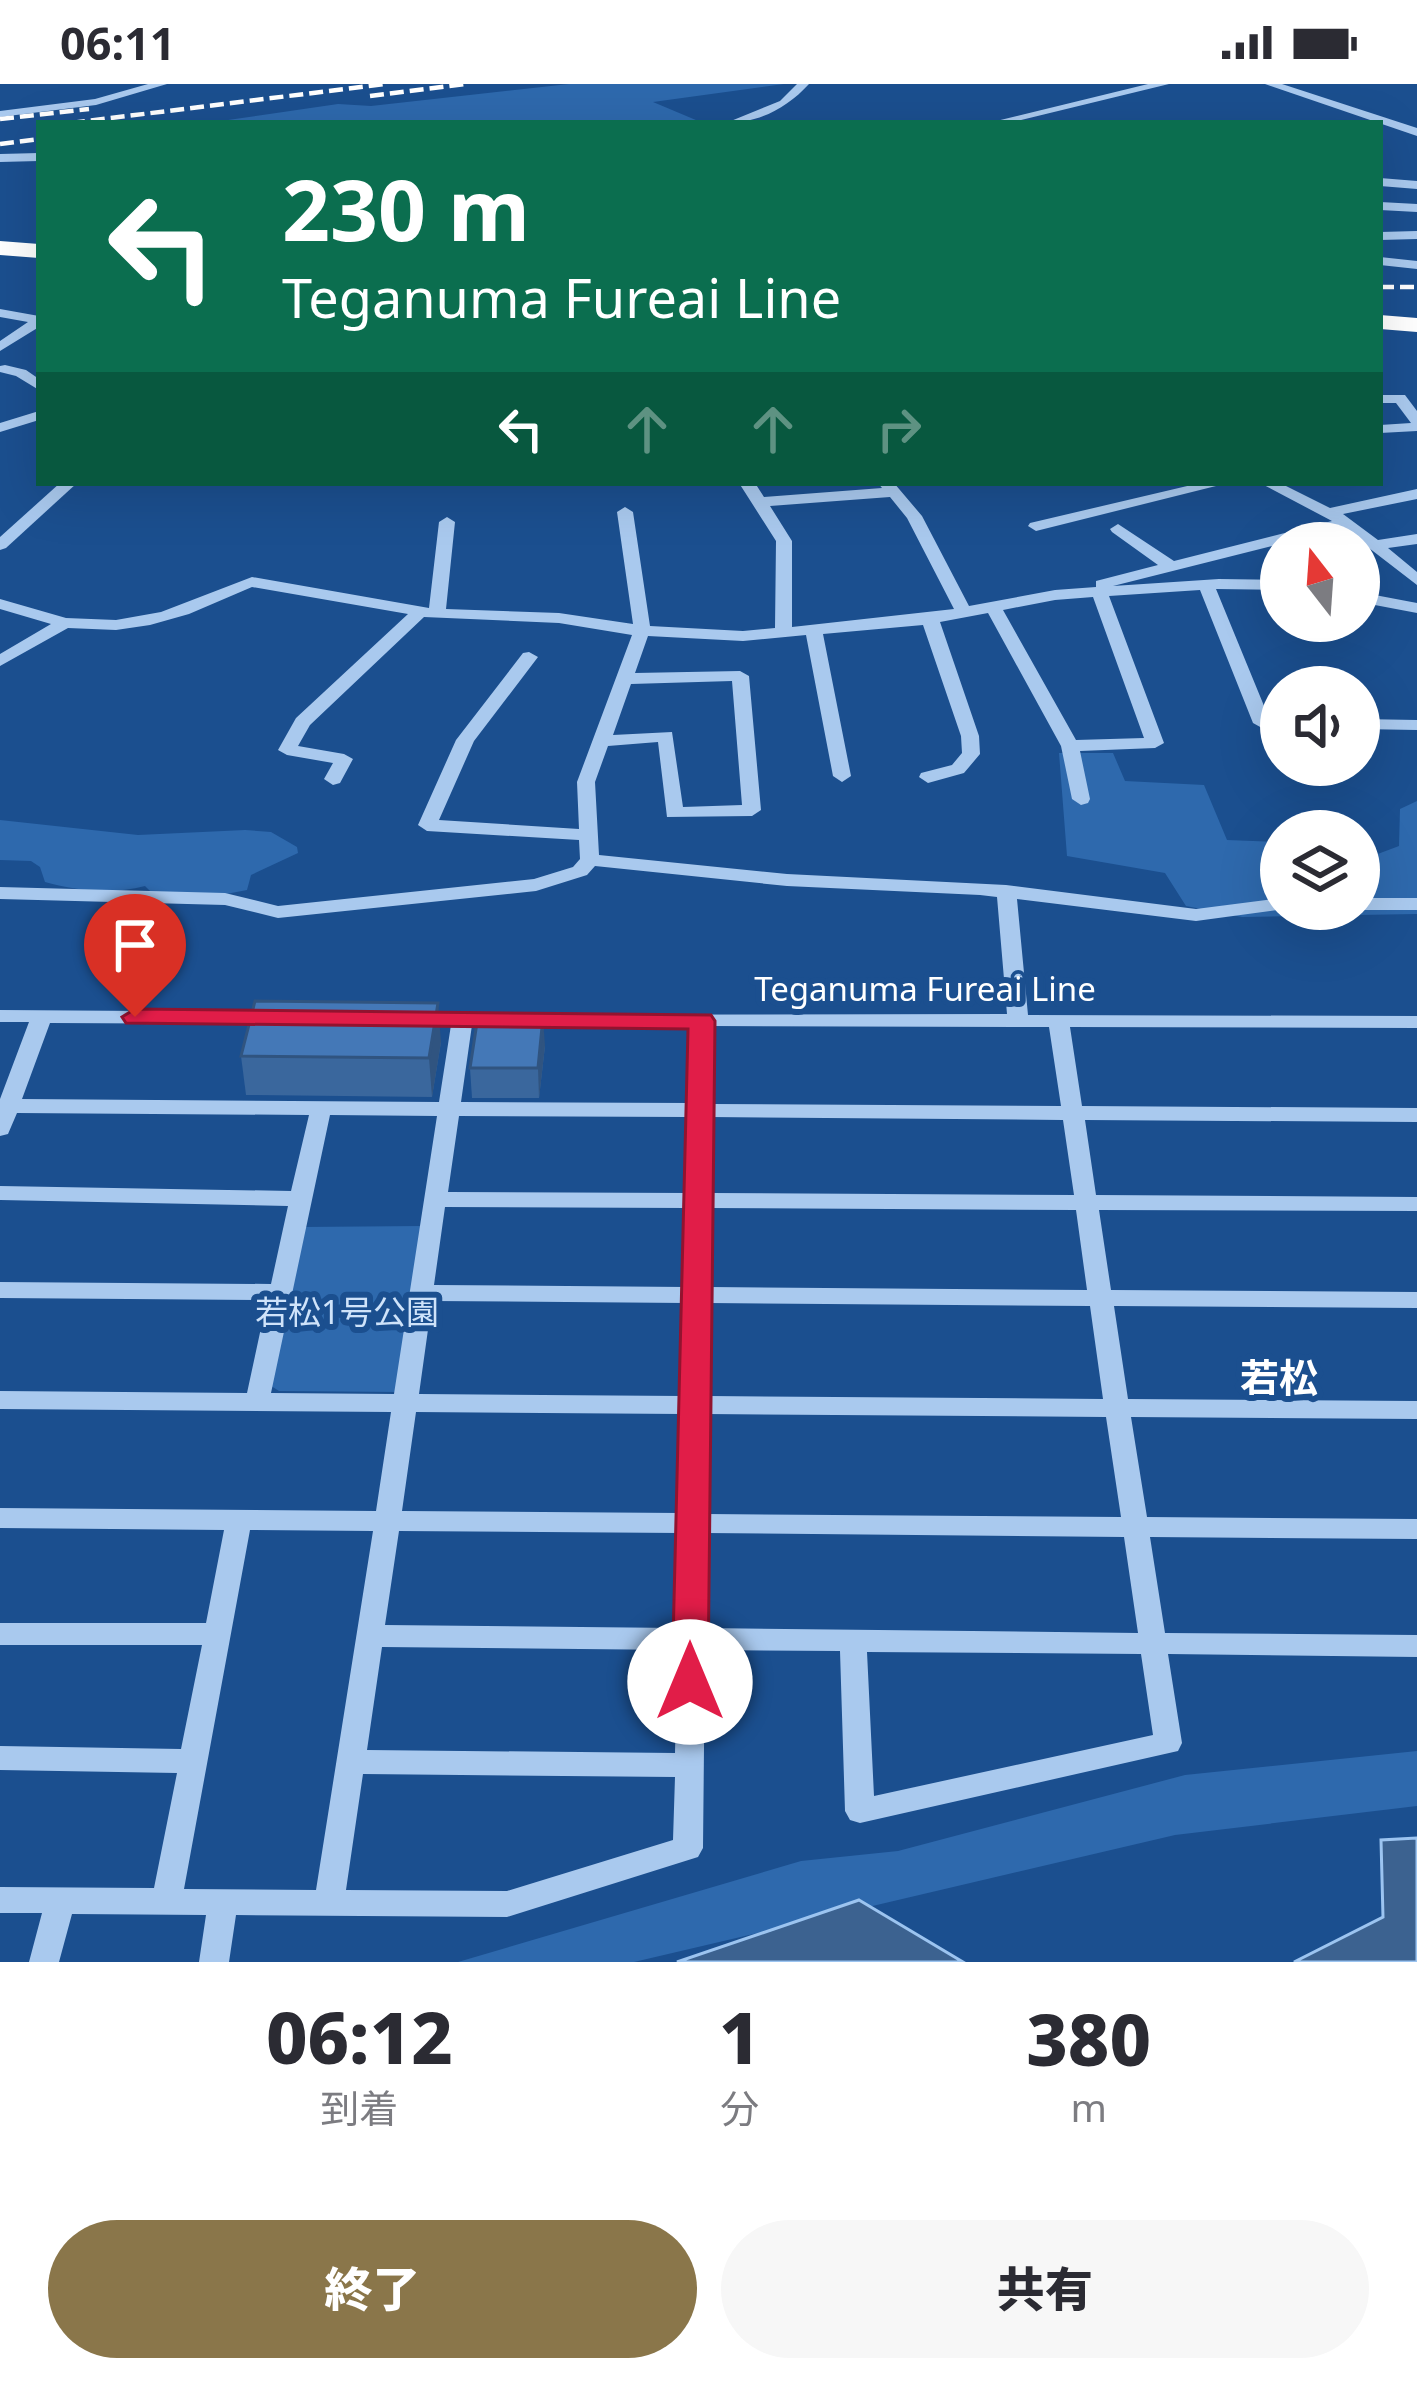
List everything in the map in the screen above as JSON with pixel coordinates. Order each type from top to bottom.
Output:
[{"type":"highway","points":[[0,248],[36,251]]},
{"type":"highway","points":[[1383,322],[1417,325]]},
{"type":"street","points":[[0,114],[96,103],[161,84]]},
{"type":"street","points":[[740,120],[781,105],[803,84]]},
{"type":"street","points":[[1007,120],[1163,84]]},
{"type":"street","points":[[1271,84],[1375,120]]},
{"type":"street","points":[[1387,124],[1417,121]]},
{"type":"street","points":[[1387,124],[1417,132]]},
{"type":"street","points":[[0,158],[36,158]]},
{"type":"street","points":[[1383,182],[1417,185]]},
{"type":"street","points":[[1383,206],[1417,208]]},
{"type":"street","points":[[1383,236],[1417,235]]},
{"type":"street","points":[[1383,261],[1417,265]]},
{"type":"street","points":[[0,313],[36,320]]},
{"type":"street","points":[[0,347],[36,323]]},
{"type":"street","points":[[5,370],[21,373],[36,384]]},
{"type":"street","points":[[1383,399],[1400,398],[1417,424],[1383,429]]},
{"type":"street","points":[[0,428],[36,417]]},
{"type":"street","points":[[21,422],[36,429]]},
{"type":"street","points":[[0,545],[66,486]]},
{"type":"street","points":[[749,486],[784,541],[783,634]]},
{"type":"street","points":[[1036,526],[1207,486]]},
{"type":"street","points":[[1274,486],[1345,522]]},
{"type":"street","points":[[761,502],[890,488],[914,516],[963,611]]},
{"type":"street","points":[[0,604],[65,623],[105,628],[201,604],[222,590],[252,582],[429,612],[559,618],[642,631],[783,634],[930,619],[1055,595],[1172,567],[1417,494]]},
{"type":"street","points":[[0,893],[225,899],[278,911],[536,885],[580,871],[590,860],[586,782],[642,631],[625,512]]},
{"type":"street","points":[[333,779],[344,759],[287,750],[302,722],[429,612],[447,522]]},
{"type":"street","points":[[1118,530],[1172,567]]},
{"type":"street","points":[[1380,545],[1417,539]]},
{"type":"street","points":[[1380,551],[1417,580]]},
{"type":"street","points":[[1055,595],[1260,585]]},
{"type":"street","points":[[1208,586],[1260,718]]},
{"type":"street","points":[[1070,746],[1155,742],[1100,596]]},
{"type":"street","points":[[1380,602],[1417,608]]},
{"type":"street","points":[[992,606],[1070,746],[1081,799]]},
{"type":"street","points":[[928,777],[958,769],[970,754],[970,736],[930,619]]},
{"type":"street","points":[[0,661],[65,623]]},
{"type":"street","points":[[814,631],[842,776]]},
{"type":"street","points":[[529,657],[465,740],[427,825],[587,835]]},
{"type":"street","points":[[604,741],[666,736],[674,813],[752,810],[740,676],[622,680]]},
{"type":"street","points":[[1380,724],[1417,725]]},
{"type":"street","points":[[590,860],[787,880],[1006,891],[1196,915],[1260,907]]},
{"type":"street","points":[[1006,891],[1018,1022]]},
{"type":"street","points":[[1380,904],[1417,904]]},
{"type":"street","points":[[0,1016],[298,1018]]},
{"type":"street","points":[[0,1129],[4,1106],[42,1017]]},
{"type":"street","name":"Teganuma Fureai Line","points":[[392,1019],[1415,1028]]},
{"type":"street","points":[[328,1903],[462,1019]]},
{"type":"street","points":[[0,1900],[507,1904],[688,1848],[701,1021]]},
{"type":"street","points":[[853,1641],[860,1811],[1168,1743],[1059,1023]]},
{"type":"street","points":[[4,1106],[1417,1115]]},
{"type":"street","points":[[256,1402],[322,1108]]},
{"type":"street","points":[[0,1193],[302,1198]]},
{"type":"street","points":[[436,1199],[1417,1204]]},
{"type":"street","points":[[0,1289],[282,1292]]},
{"type":"street","points":[[422,1293],[1417,1300]]},
{"type":"street","points":[[0,1400],[1417,1410]]},
{"type":"street","points":[[0,1518],[1417,1529]]},
{"type":"street","points":[[167,1901],[239,1520]]},
{"type":"street","points":[[0,1634],[218,1634]]},
{"type":"street","points":[[370,1636],[1417,1646]]},
{"type":"street","points":[[0,1758],[194,1761]]},
{"type":"street","points":[[350,1762],[689,1765]]},
{"type":"street","points":[[44,1962],[60,1900]]},
{"type":"street","points":[[214,1962],[223,1902]]},
{"type":"green space","points":[[569,84],[784,84],[653,102],[696,120],[228,120],[338,104],[371,106]]},
{"type":"green space","points":[[1059,753],[1113,753],[1125,781],[1204,785],[1227,840],[1260,841],[1260,917],[1186,906],[1165,873],[1067,856]]},
{"type":"green space","points":[[1417,801],[1417,914],[1380,915],[1380,853],[1399,846],[1400,809]]},
{"type":"green space","points":[[0,820],[138,835],[271,832],[297,847],[298,853],[251,875],[247,890],[221,895],[152,893],[145,886],[82,890],[45,882],[40,867],[31,861],[0,860]]},
{"type":"green space","name":"若松1号公園","points":[[422,1226],[399,1392],[279,1391],[268,1384],[302,1227]]},
{"type":"green space","points":[[1417,1751],[1417,1806],[1175,1835],[634,1962],[458,1962],[801,1861],[898,1851],[1185,1775]]},
{"type":"shaded area","points":[[1417,1838],[1417,1962],[1294,1962],[1383,1917],[1381,1840]]},
{"type":"shaded area","points":[[859,1900],[963,1962],[677,1962]]},
{"type":"building","points":[[255,1001],[438,1003],[429,1058],[241,1056]]},
{"type":"building","points":[[478,1016],[543,1017],[538,1068],[470,1068]]},
{"type":"railway","points":[[95,120],[385,84]]},
{"type":"railway","points":[[370,96],[465,84]]},
{"type":"railway","points":[[0,119],[89,109]]},
{"type":"railway","points":[[0,144],[36,139]]},
{"type":"railway","points":[[1383,287],[1417,287]]},
{"type":"district","name":"若松","points":[[1279,1378]]},
{"type":"route","points":[[135,1017],[701,1021],[690,1682]]}]
